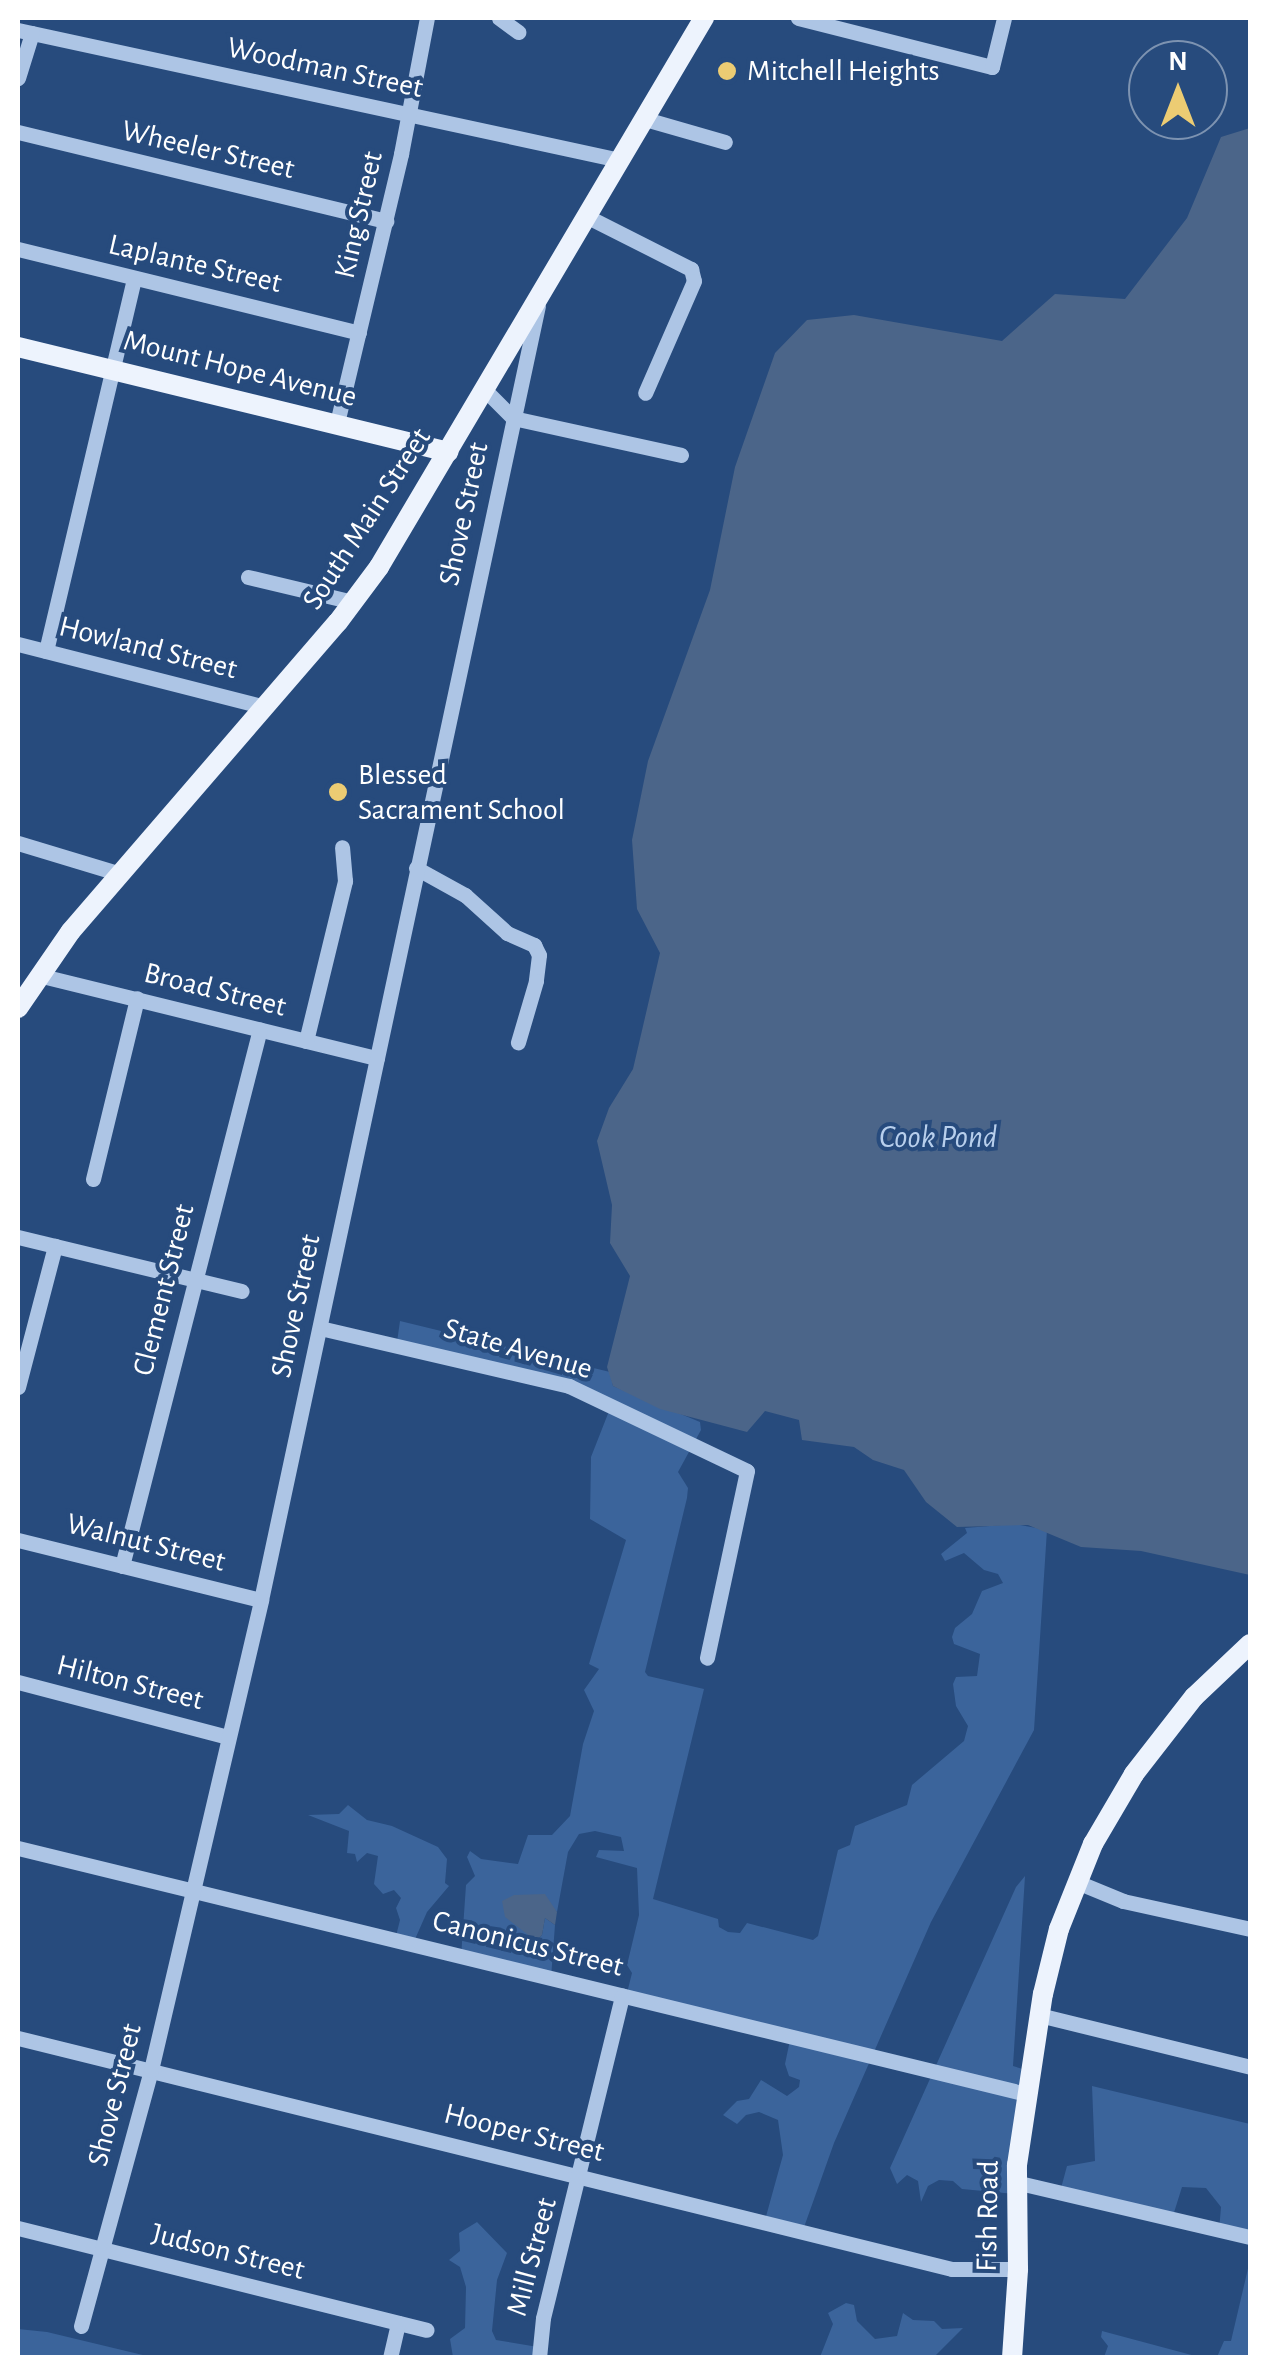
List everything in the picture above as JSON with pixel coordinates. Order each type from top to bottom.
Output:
[{"type":"main road","name":"South Main Street","points":[[18,1008],[38,976],[120,874],[353,602],[448,452],[704,18]]},
{"type":"main road","name":"Mount Hope Avenue","points":[[18,347],[448,452]]},
{"type":"main road","name":"Fish Road","points":[[1012,2358],[1018,2269],[1015,2182],[1039,2015],[1052,1955],[1077,1882],[1102,1826],[1147,1755],[1194,1697],[1250,1644]]},
{"type":"street","name":"King Street","points":[[337,423],[386,221],[426,18]]},
{"type":"street","points":[[500,18],[518,32]]},
{"type":"street","points":[[798,18],[992,67],[1004,18]]},
{"type":"street","name":"Woodman Street","points":[[25,31],[620,160]]},
{"type":"street","points":[[18,78],[25,31]]},
{"type":"street","points":[[645,119],[725,142]]},
{"type":"street","name":"Wheeler Street","points":[[18,132],[386,221]]},
{"type":"street","points":[[586,216],[691,268],[694,281],[645,394]]},
{"type":"street","name":"Laplante Street","points":[[18,248],[360,334]]},
{"type":"street","points":[[46,651],[134,280]]},
{"type":"street","name":"Shove Street","points":[[81,2326],[151,2070],[261,1600],[542,292]]},
{"type":"street","points":[[484,390],[514,412],[681,455]]},
{"type":"street","points":[[248,576],[353,602]]},
{"type":"street","name":"Howland Street","points":[[18,644],[265,707]]},
{"type":"street","points":[[18,843],[120,874]]},
{"type":"street","points":[[306,1041],[345,881],[342,847]]},
{"type":"street","points":[[416,868],[465,896],[507,933],[534,945],[539,955],[536,981],[518,1042]]},
{"type":"street","name":"Broad Street","points":[[38,976],[377,1058]]},
{"type":"street","points":[[93,1178],[137,998]]},
{"type":"street","name":"Clement Street","points":[[122,1566],[260,1030]]},
{"type":"street","points":[[18,1237],[242,1291]]},
{"type":"street","points":[[18,1387],[55,1246]]},
{"type":"street","name":"State Avenue","points":[[320,1328],[569,1386],[747,1471],[707,1658]]},
{"type":"street","name":"Walnut Street","points":[[18,1540],[261,1600]]},
{"type":"street","name":"Hilton Street","points":[[18,1682],[228,1736]]},
{"type":"street","name":"Canonicus Street","points":[[18,1848],[622,1996],[1028,2084]]},
{"type":"street","points":[[1077,1882],[1122,1901],[1250,1929]]},
{"type":"street","name":"Mill Street","points":[[544,2356],[622,1996]]},
{"type":"street","points":[[1039,2015],[1250,2068]]},
{"type":"street","name":"Hooper Street","points":[[18,2038],[952,2269],[1018,2269]]},
{"type":"street","points":[[1015,2182],[1250,2237]]},
{"type":"street","name":"Judson Street","points":[[18,2228],[426,2330]]},
{"type":"street","points":[[390,2358],[398,2323]]},
{"type":"shaded area","points":[[400,1321],[610,1372],[613,1386],[700,1422],[701,1430],[678,1472],[688,1488],[687,1498],[645,1672],[648,1676],[704,1689],[653,1899],[718,1919],[719,1927],[728,1932],[740,1933],[747,1923],[813,1940],[818,1936],[838,1850],[850,1845],[855,1826],[907,1805],[912,1785],[964,1741],[968,1726],[956,1706],[953,1684],[956,1677],[977,1676],[980,1654],[954,1644],[952,1637],[955,1628],[972,1614],[982,1591],[1003,1583],[998,1574],[984,1570],[964,1553],[945,1561],[941,1554],[967,1533],[965,1528],[1014,1524],[1047,1530],[1034,1730],[931,1922],[834,2143],[803,2230],[765,2220],[783,2155],[778,2120],[759,2112],[746,2115],[737,2124],[723,2115],[737,2101],[749,2099],[761,2080],[787,2096],[799,2087],[800,2080],[789,2076],[785,2064],[790,2040],[627,1993],[632,1973],[627,1965],[639,1915],[637,1868],[596,1857],[599,1850],[624,1851],[621,1837],[595,1831],[579,1834],[568,1852],[557,1912],[549,1904],[520,1925],[536,1941],[542,1935],[545,1918],[555,1925],[551,1978],[461,1957],[466,1885],[475,1876],[467,1857],[470,1851],[481,1859],[518,1864],[528,1835],[552,1835],[570,1816],[583,1744],[594,1711],[584,1690],[599,1669],[589,1664],[626,1540],[590,1519],[591,1457],[611,1406],[397,1342]]},
{"type":"shaded area","points":[[348,1805],[367,1820],[392,1826],[438,1847],[447,1859],[445,1883],[449,1886],[427,1912],[412,1946],[395,1940],[400,1920],[396,1908],[401,1898],[394,1890],[383,1894],[374,1884],[378,1856],[367,1853],[357,1862],[355,1854],[347,1853],[349,1831],[308,1815],[339,1814]]},
{"type":"shaded area","points":[[1025,1876],[1013,2066],[1029,2071],[1015,2194],[962,2189],[953,2181],[939,2180],[928,2186],[921,2202],[918,2181],[907,2175],[897,2184],[890,2168],[1016,1887]]},
{"type":"shaded area","points":[[1092,2086],[1250,2124],[1250,2239],[1219,2231],[1221,2207],[1206,2188],[1182,2187],[1172,2219],[1060,2192],[1067,2166],[1095,2161]]},
{"type":"shaded area","points":[[477,2222],[507,2253],[497,2280],[492,2331],[496,2340],[538,2347],[540,2357],[453,2357],[450,2339],[465,2328],[466,2287],[460,2267],[449,2260],[460,2251],[459,2233]]},
{"type":"shaded area","points":[[1250,2260],[1250,2357],[1217,2357],[1224,2341],[1231,2341]]},
{"type":"shaded area","points":[[846,2303],[854,2305],[857,2321],[875,2339],[897,2336],[903,2313],[913,2320],[934,2321],[942,2329],[963,2328],[934,2357],[820,2357],[833,2324],[828,2313]]},
{"type":"shaded area","points":[[18,2329],[47,2332],[151,2357],[18,2357]]},
{"type":"shaded area","points":[[1102,2331],[1199,2357],[1104,2357],[1108,2346],[1101,2337]]},
{"type":"water","name":"Cook Pond","points":[[1250,128],[1250,1575],[1141,1551],[1081,1547],[1028,1525],[957,1527],[926,1502],[904,1470],[873,1460],[854,1447],[802,1440],[799,1420],[765,1411],[747,1432],[660,1409],[613,1386],[607,1367],[630,1276],[610,1243],[612,1205],[597,1141],[609,1108],[633,1069],[660,953],[637,909],[632,840],[648,761],[710,590],[735,467],[775,353],[807,320],[854,315],[1002,341],[1055,294],[1125,299],[1187,218],[1220,140],[1228,140],[1228,135]]},
{"type":"water","points":[[545,1894],[557,1912],[555,1925],[545,1918],[542,1935],[536,1941],[505,1917],[502,1901],[514,1895]]},
{"type":"place","name":"Mitchell Heights","points":[[727,71]]},
{"type":"place","name":"Blessed Sacrament School","points":[[338,792]]}]
